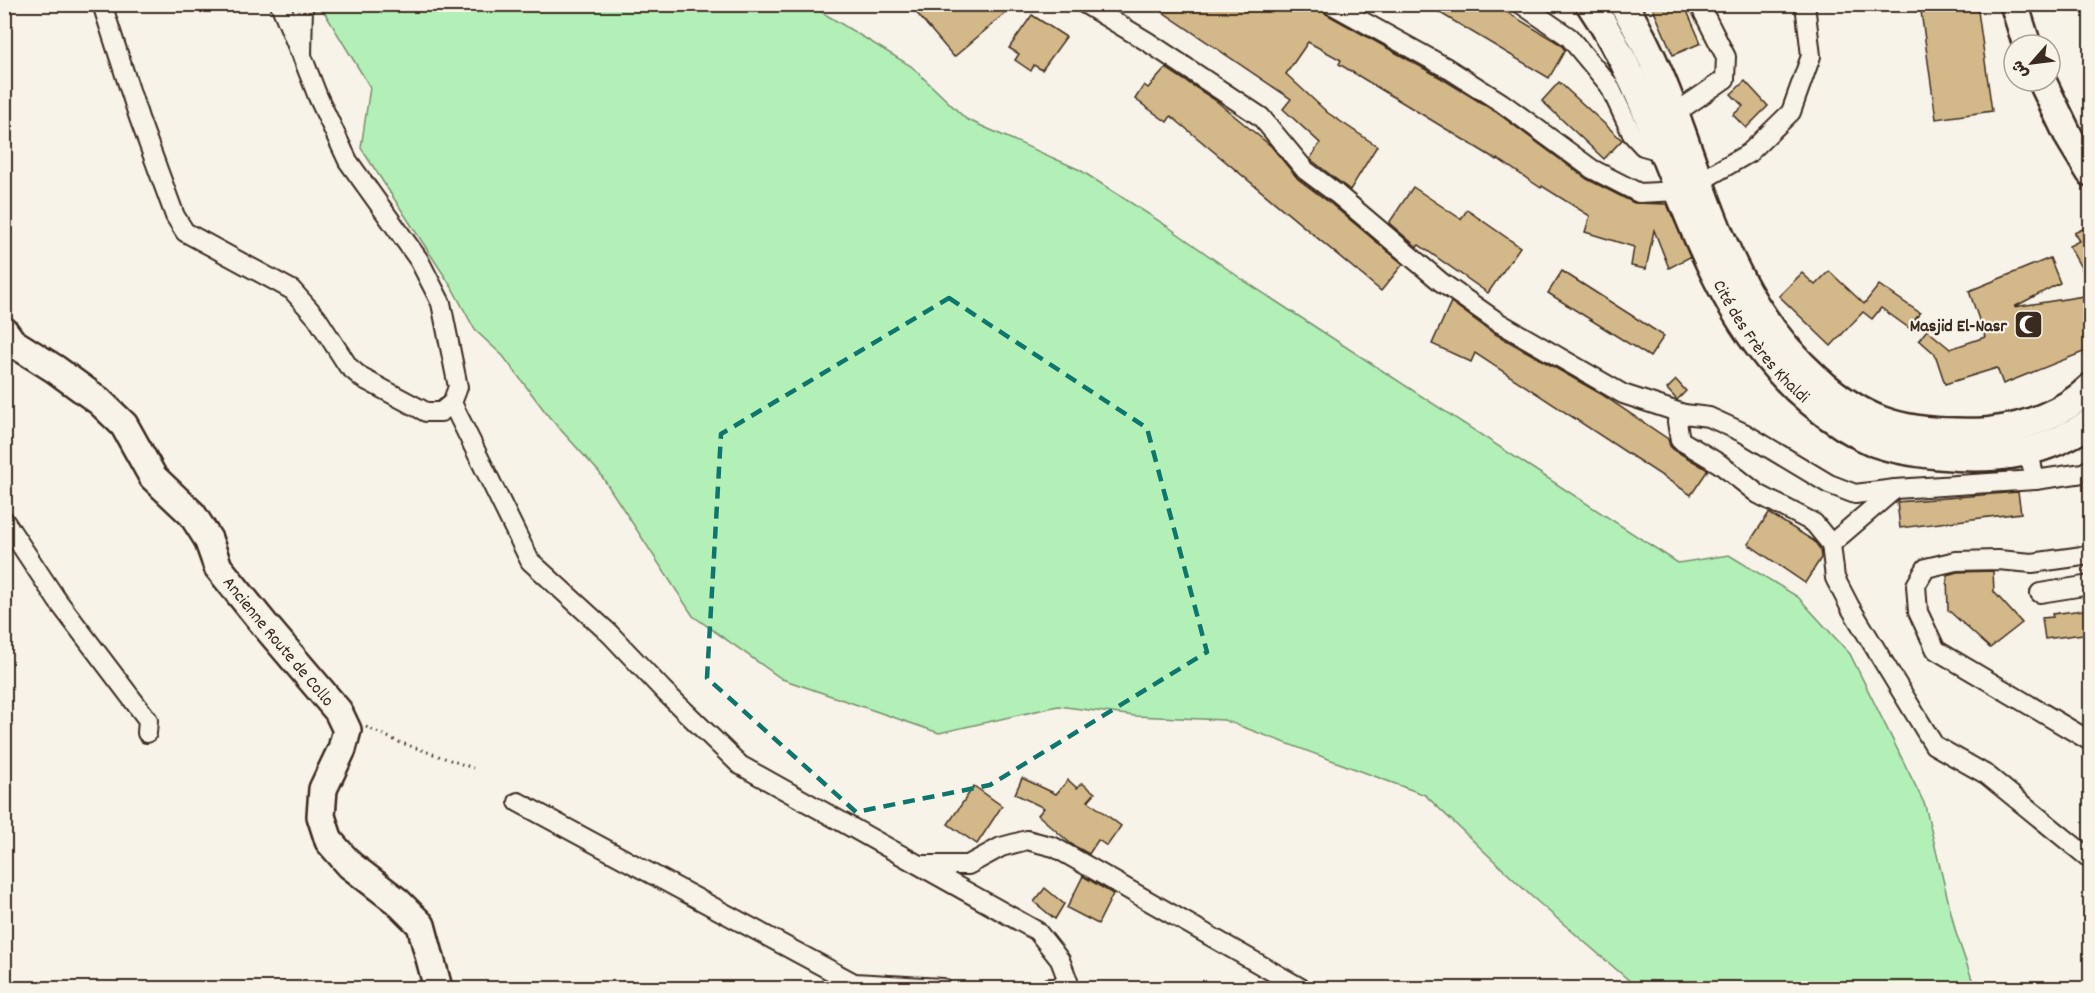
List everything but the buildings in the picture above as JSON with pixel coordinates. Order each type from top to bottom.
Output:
[{"type":"main road","name":"Cité des Frères Khaldi","points":[[1590,4],[1605,26],[1629,71],[1661,116]]},
{"type":"main road","name":"Cité des Frères Khaldi","points":[[1623,4],[1645,43],[1661,116],[1689,187],[1703,250],[1741,321],[1764,353],[1796,389],[1827,415],[1855,433],[1879,444],[1919,453],[1964,457],[2001,457],[2030,452],[2057,442],[2091,423]]},
{"type":"main road","points":[[2014,4],[2023,33]]},
{"type":"main road","points":[[2048,93],[2070,139],[2091,172]]},
{"type":"main road","name":"Cité des Frères Khaldi","points":[[1689,187],[1724,247],[1739,280],[1758,312],[1782,344],[1805,368],[1845,402],[1864,414],[1888,424],[1930,432],[1991,432],[2044,418],[2091,388]]},
{"type":"main road","name":"Ancienne Route de Collo","points":[[4,331],[12,342],[99,401],[124,425],[153,477],[192,514],[208,540],[218,567],[340,715],[347,730],[342,749],[323,789],[322,798],[321,816],[329,841],[350,865],[398,902],[421,925],[438,988]]},
{"type":"street","points":[[102,4],[175,216],[185,232],[292,290],[317,318],[348,366],[362,378],[426,412],[441,412],[452,403],[458,387],[441,303],[419,260],[348,161],[318,97],[280,4]]},
{"type":"street","points":[[302,56],[303,4]]},
{"type":"street","points":[[1085,4],[1148,42],[1261,117],[1305,170],[1337,194],[1441,282],[1489,315],[1623,394],[1684,414],[1709,417],[1744,433],[1829,484],[1854,494],[1895,489],[2035,480],[2083,473],[2091,469]]},
{"type":"street","points":[[1331,4],[1456,74],[1502,103],[1592,169],[1639,193],[1689,187],[1749,153],[1791,112],[1811,56],[1805,4]]},
{"type":"street","points":[[1521,4],[1569,37],[1609,86],[1632,134],[1643,146],[1675,149]]},
{"type":"street","points":[[1661,116],[1725,79],[1726,57],[1699,4]]},
{"type":"street","points":[[452,403],[530,561],[610,634],[664,691],[741,765],[1037,931],[1060,960],[1068,981],[1056,988],[1049,988]]},
{"type":"street","points":[[1684,414],[1677,422],[1680,440],[1720,464],[1758,494],[1814,523],[1831,544],[1835,578],[1850,607],[1934,745],[1987,775],[2091,859]]},
{"type":"street","points":[[2030,452],[2035,480]]},
{"type":"street","points":[[1831,544],[1895,489]]},
{"type":"street","points":[[4,520],[57,600],[148,720],[147,733]]},
{"type":"street","points":[[2091,555],[2032,563],[1998,560],[1956,561],[1926,568],[1916,585],[1918,612],[1936,650],[2091,741]]},
{"type":"street","points":[[2040,593],[2091,585]]},
{"type":"street","points":[[518,802],[854,982],[942,988]]},
{"type":"street","points":[[919,865],[968,865],[1001,847],[1027,840],[1054,847],[1301,988]]},
{"type":"path","points":[[340,715],[399,742],[472,768]]},
{"type":"highlighted area","points":[[949,298],[1147,428],[1207,652],[990,785],[856,812],[707,678],[721,434]]},
{"type":"green space","points":[[290,5],[810,5],[911,66],[966,119],[1080,170],[1167,226],[1243,280],[1678,563],[1729,555],[1798,597],[1850,654],[1925,805],[1956,933],[1975,988],[1638,988],[1531,896],[1425,795],[1224,720],[1135,716],[1058,706],[939,733],[782,679],[693,616],[599,472],[550,418],[503,356],[475,330],[451,286],[361,148],[370,87],[323,10],[293,11]]},
{"type":"place","name":"Masjid El-Nasr","points":[[2028,325]]}]
